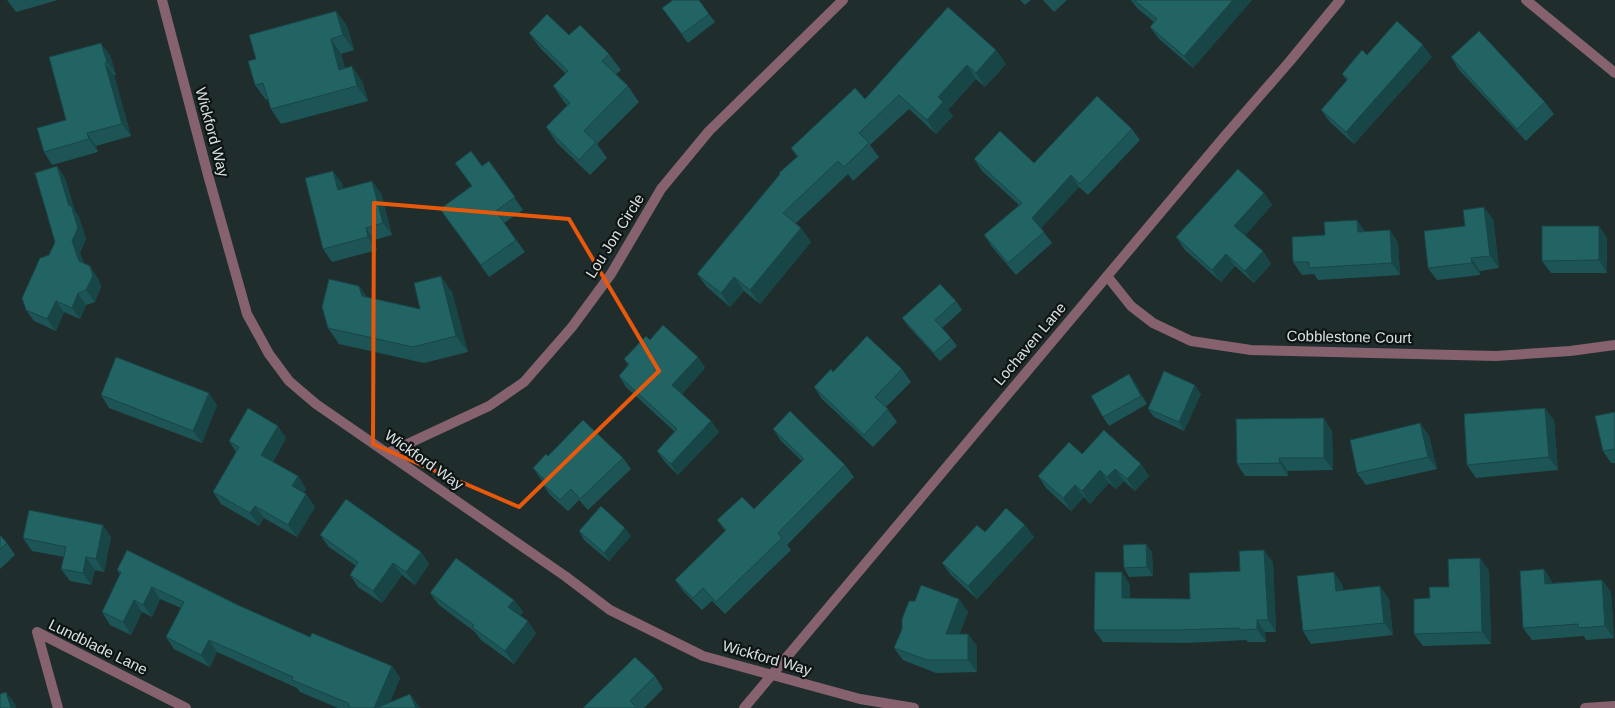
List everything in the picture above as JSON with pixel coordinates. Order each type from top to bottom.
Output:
[{"type":"street","name":"Wickford Way","points":[[162,0],[208,175],[245,305],[257,335],[269,354],[284,374],[302,392],[316,404],[565,576],[610,610],[703,656],[860,699],[914,708]]},
{"type":"street","name":"Lou Jon Circle","points":[[388,453],[490,406],[524,382],[572,327],[606,282],[661,189],[709,131],[843,0]]},
{"type":"street","name":"Lochaven Lane","points":[[744,708],[1224,137],[1290,62],[1340,0]]},
{"type":"street","points":[[1526,0],[1615,74]]},
{"type":"street","name":"Cobblestone Court","points":[[1107,276],[1131,306],[1153,323],[1191,341],[1251,350],[1496,356],[1570,351],[1615,345]]},
{"type":"street","name":"Lundblade Lane","points":[[58,708],[37,632],[186,708]]},
{"type":"street","points":[[1585,708],[1615,706]]},
{"type":"highlighted area","points":[[374,203],[569,219],[659,371],[519,507],[373,444]]},
{"type":"building","points":[[673,0],[699,0],[709,14],[682,34],[662,8]]},
{"type":"building","points":[[1134,0],[1233,0],[1184,56],[1150,27],[1157,19]]},
{"type":"building","points":[[948,7],[996,50],[976,73],[967,65],[938,97],[943,102],[927,120],[899,95],[859,133],[869,143],[844,167],[838,161],[783,213],[801,228],[750,290],[734,277],[721,293],[697,274],[779,173],[798,156],[791,148],[855,88],[865,99]]},
{"type":"building","points":[[336,11],[343,35],[331,39],[339,70],[352,66],[357,86],[271,109],[263,83],[255,85],[248,61],[256,59],[249,35]]},
{"type":"building","points":[[547,14],[569,35],[580,25],[609,54],[602,61],[628,86],[584,131],[596,142],[579,160],[546,127],[570,103],[553,86],[568,71],[529,33]]},
{"type":"building","points":[[1397,21],[1423,45],[1346,132],[1321,110],[1348,79],[1342,74],[1362,50],[1367,55]]},
{"type":"building","points":[[1479,31],[1545,102],[1517,129],[1451,57]]},
{"type":"building","points":[[101,43],[122,124],[87,133],[89,139],[44,152],[37,128],[66,120],[49,57]]},
{"type":"building","points":[[1097,96],[1132,129],[1080,184],[1071,175],[1032,218],[1044,232],[1008,263],[984,235],[1022,203],[974,159],[1000,131],[1034,163]]},
{"type":"building","points":[[471,151],[482,166],[489,161],[515,197],[496,211],[516,240],[481,265],[440,209],[472,186],[455,163]]},
{"type":"building","points":[[57,166],[78,228],[72,241],[79,261],[90,266],[93,276],[86,290],[78,293],[72,308],[56,301],[47,319],[26,310],[22,298],[40,258],[49,255],[55,242],[35,173]]},
{"type":"building","points":[[1238,169],[1264,193],[1234,226],[1263,251],[1245,271],[1226,254],[1212,270],[1176,237]]},
{"type":"building","points":[[333,171],[338,190],[372,181],[383,223],[366,228],[368,237],[323,249],[305,178]]},
{"type":"building","points":[[1484,207],[1490,256],[1471,258],[1472,263],[1428,268],[1424,231],[1465,226],[1463,210]]},
{"type":"building","points":[[1357,220],[1358,232],[1390,230],[1392,263],[1309,268],[1309,262],[1293,262],[1292,237],[1325,235],[1324,222]]},
{"type":"building","points":[[1542,226],[1599,226],[1599,260],[1542,261]]},
{"type":"building","points":[[441,276],[456,336],[413,347],[328,328],[322,307],[329,279],[359,286],[362,296],[420,309],[414,283]]},
{"type":"building","points":[[940,284],[956,301],[935,320],[951,338],[934,353],[902,318]]},
{"type":"building","points":[[663,325],[698,357],[672,385],[711,421],[671,464],[657,451],[677,429],[619,376],[629,364],[624,359],[646,336],[650,340]]},
{"type":"building","points":[[867,336],[902,369],[875,397],[888,409],[864,435],[814,387],[831,369],[833,372]]},
{"type":"building","points":[[116,357],[209,393],[193,431],[101,395]]},
{"type":"building","points":[[1164,371],[1195,385],[1179,422],[1148,409]]},
{"type":"building","points":[[1129,374],[1141,396],[1103,417],[1091,396]]},
{"type":"building","points":[[248,408],[278,426],[261,455],[298,476],[292,486],[306,494],[288,525],[255,506],[250,513],[213,492],[239,447],[229,441]]},
{"type":"building","points":[[1545,408],[1549,457],[1467,465],[1464,414]]},
{"type":"building","points":[[790,411],[845,465],[778,533],[782,538],[716,602],[703,588],[693,598],[675,580],[726,530],[717,520],[742,497],[754,509],[804,459],[773,429]]},
{"type":"building","points":[[1615,412],[1615,449],[1603,451],[1595,416]]},
{"type":"building","points":[[1324,418],[1324,458],[1279,458],[1280,463],[1237,464],[1236,419]]},
{"type":"building","points":[[583,420],[623,458],[580,499],[571,489],[560,500],[542,483],[545,480],[533,468],[546,454],[548,456]]},
{"type":"building","points":[[1420,423],[1428,457],[1357,473],[1350,440]]},
{"type":"building","points":[[1104,430],[1141,464],[1127,479],[1115,469],[1107,477],[1100,470],[1082,491],[1075,485],[1063,498],[1038,476],[1069,442],[1082,454]]},
{"type":"building","points":[[346,499],[421,552],[406,572],[393,563],[373,591],[350,575],[358,562],[320,535]]},
{"type":"building","points":[[601,506],[625,528],[604,553],[579,531]]},
{"type":"building","points":[[1006,508],[1025,525],[968,586],[942,563],[977,525],[985,532]]},
{"type":"building","points":[[29,510],[103,525],[96,559],[86,557],[83,573],[61,569],[66,547],[23,538]]},
{"type":"building","points":[[0,535],[7,543],[0,549]]},
{"type":"building","points":[[1146,544],[1147,567],[1124,568],[1123,545]]},
{"type":"building","points":[[127,550],[240,606],[310,637],[312,633],[392,666],[374,708],[350,708],[348,703],[292,680],[293,677],[209,640],[201,655],[166,637],[184,602],[152,587],[143,605],[134,600],[123,622],[102,612],[121,572],[117,570]]},
{"type":"building","points":[[1264,550],[1268,620],[1257,620],[1257,629],[1094,630],[1095,572],[1122,572],[1122,598],[1190,599],[1189,573],[1240,571],[1239,551]]},
{"type":"building","points":[[456,558],[514,600],[508,607],[528,621],[505,651],[472,627],[474,625],[430,593]]},
{"type":"building","points":[[1480,558],[1482,632],[1414,634],[1414,599],[1430,598],[1429,587],[1449,587],[1448,559]]},
{"type":"building","points":[[1544,569],[1545,584],[1602,580],[1605,626],[1578,628],[1578,624],[1523,628],[1520,571]]},
{"type":"building","points":[[1334,572],[1336,591],[1380,586],[1384,623],[1303,631],[1297,576]]},
{"type":"building","points":[[921,585],[959,599],[946,634],[968,634],[968,660],[927,660],[894,648],[902,629],[902,619],[909,601],[915,601]]},
{"type":"building","points":[[635,657],[655,676],[630,701],[637,708],[583,708]]},
{"type":"building","points":[[6,692],[11,708],[0,708],[0,694]]},
{"type":"building","points":[[410,694],[416,708],[376,708]]}]
